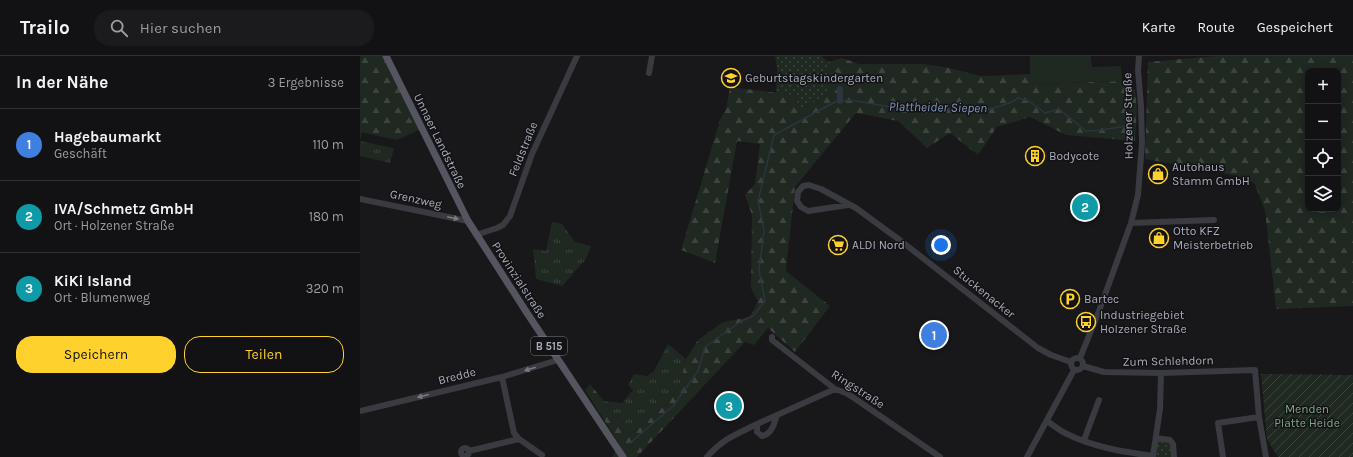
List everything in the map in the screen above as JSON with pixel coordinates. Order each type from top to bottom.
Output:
[{"type":"main road","name":"Unnaer Landstraße","points":[[386,56],[476,235]]},
{"type":"main road","name":"Provinzialstraße","points":[[476,235],[623,457]]},
{"type":"street","name":"Feldstraße","points":[[476,235],[503,225],[510,216],[532,154],[577,56]]},
{"type":"street","points":[[650,73],[652,56]]},
{"type":"street","name":"Holzener Straße","points":[[1080,358],[1131,223],[1138,195],[1142,143],[1138,70],[1139,56]]},
{"type":"street","name":"Stuckenacker","points":[[848,205],[808,211],[802,208],[797,201],[798,192],[803,186],[809,185],[821,189],[856,208],[1038,348],[1051,355],[1071,362]]},
{"type":"street","name":"Grenzweg","points":[[360,199],[468,221]]},
{"type":"street","points":[[1131,223],[1214,220]]},
{"type":"street","name":"Ringstraße","points":[[772,336],[772,340],[835,389],[854,398],[938,456]]},
{"type":"street","points":[[1075,358],[1080,358],[1083,362],[1083,366],[1080,370],[1074,370],[1071,366],[1071,362],[1075,358]]},
{"type":"street","name":"Bredde","points":[[360,411],[502,377],[558,360]]},
{"type":"street","name":"Zum Schlehdorn","points":[[1083,366],[1104,372],[1161,373],[1254,370],[1259,417]]},
{"type":"street","points":[[1027,457],[1074,370]]},
{"type":"street","points":[[1047,421],[1065,433],[1100,446],[1154,457],[1160,409],[1161,373]]},
{"type":"street","points":[[502,377],[514,433],[542,455]]},
{"type":"street","points":[[707,457],[722,442],[732,436],[835,389]]},
{"type":"street","points":[[1084,440],[1099,400]]},
{"type":"street","points":[[757,424],[757,432],[762,436],[768,435],[773,428],[777,415]]},
{"type":"street","points":[[1223,457],[1218,423],[1259,417],[1266,457]]},
{"type":"street","points":[[1156,438],[1170,440],[1173,444],[1174,457]]},
{"type":"street","points":[[469,451],[520,439]]},
{"type":"green space","points":[[360,56],[386,56],[421,129],[397,140],[360,132]]},
{"type":"green space","points":[[775,56],[822,56],[828,62],[827,96],[801,108],[793,95],[776,93],[777,68]]},
{"type":"green space","points":[[1030,56],[1091,56],[1092,67],[1121,66],[1122,81],[1030,84]]},
{"type":"green space","points":[[1216,56],[1353,56],[1353,306],[1276,309],[1265,211],[1255,184],[1245,178],[1223,173],[1145,159],[1148,62]]},
{"type":"green space","points":[[842,58],[859,64],[922,64],[945,67],[981,76],[1030,74],[1030,84],[1122,81],[1135,90],[1137,109],[1135,141],[1066,135],[1030,117],[997,127],[978,155],[950,133],[927,148],[898,121],[856,113],[795,187],[786,271],[830,306],[795,352],[768,328],[754,345],[745,342],[637,457],[612,457],[620,445],[585,390],[590,384],[631,434],[665,405],[679,387],[686,359],[698,340],[723,322],[750,317],[758,301],[751,288],[752,215],[745,195],[755,184],[760,144],[737,141],[715,263],[681,250],[720,120],[726,109],[730,87],[793,95],[801,108],[826,96],[828,62]]},
{"type":"green space","points":[[360,141],[394,148],[390,163],[360,156]]},
{"type":"green space","points":[[552,222],[562,224],[575,242],[591,246],[586,259],[562,286],[536,279],[533,249],[546,251]]},
{"type":"green space","points":[[668,344],[686,359],[679,387],[665,405],[631,434],[604,401],[622,403],[633,390],[628,385],[634,374],[647,376],[654,371]]},
{"type":"green space","name":"Menden Platte Heide","points":[[1261,374],[1353,375],[1353,457],[1278,457],[1267,439]]},
{"type":"green space","points":[[1156,438],[1170,440],[1174,457],[1154,457]]},
{"type":"waterway","points":[[840,89],[840,101]]},
{"type":"waterway","name":"Plattheider Siepen","points":[[630,443],[673,406],[698,371],[705,347],[740,322],[754,315],[765,301],[759,270],[764,230],[758,201],[774,135],[835,102],[850,100],[897,108],[991,109],[1012,102],[1018,98],[1029,101],[1045,113],[1059,109],[1086,131],[1132,125]]},
{"type":"place","name":"Geburtstagskindergarten","points":[[731,78]]},
{"type":"place","name":"Bodycote","points":[[1035,156]]},
{"type":"place","name":"Autohaus Stamm GmbH","points":[[1158,174]]},
{"type":"place","name":"IVA/Schmetz GmbH","points":[[1085,207]]},
{"type":"place","name":"Otto KFZ Meisterbetrieb","points":[[1159,238]]},
{"type":"place","name":"ALDI Nord","points":[[838,245]]},
{"type":"place","name":"Bartec","points":[[1070,299]]},
{"type":"place","name":"Industriegebiet Holzener Straße","points":[[1086,322]]},
{"type":"place","name":"Hagebaumarkt","points":[[934,335]]},
{"type":"place","name":"KiKi Island","points":[[729,406]]}]
